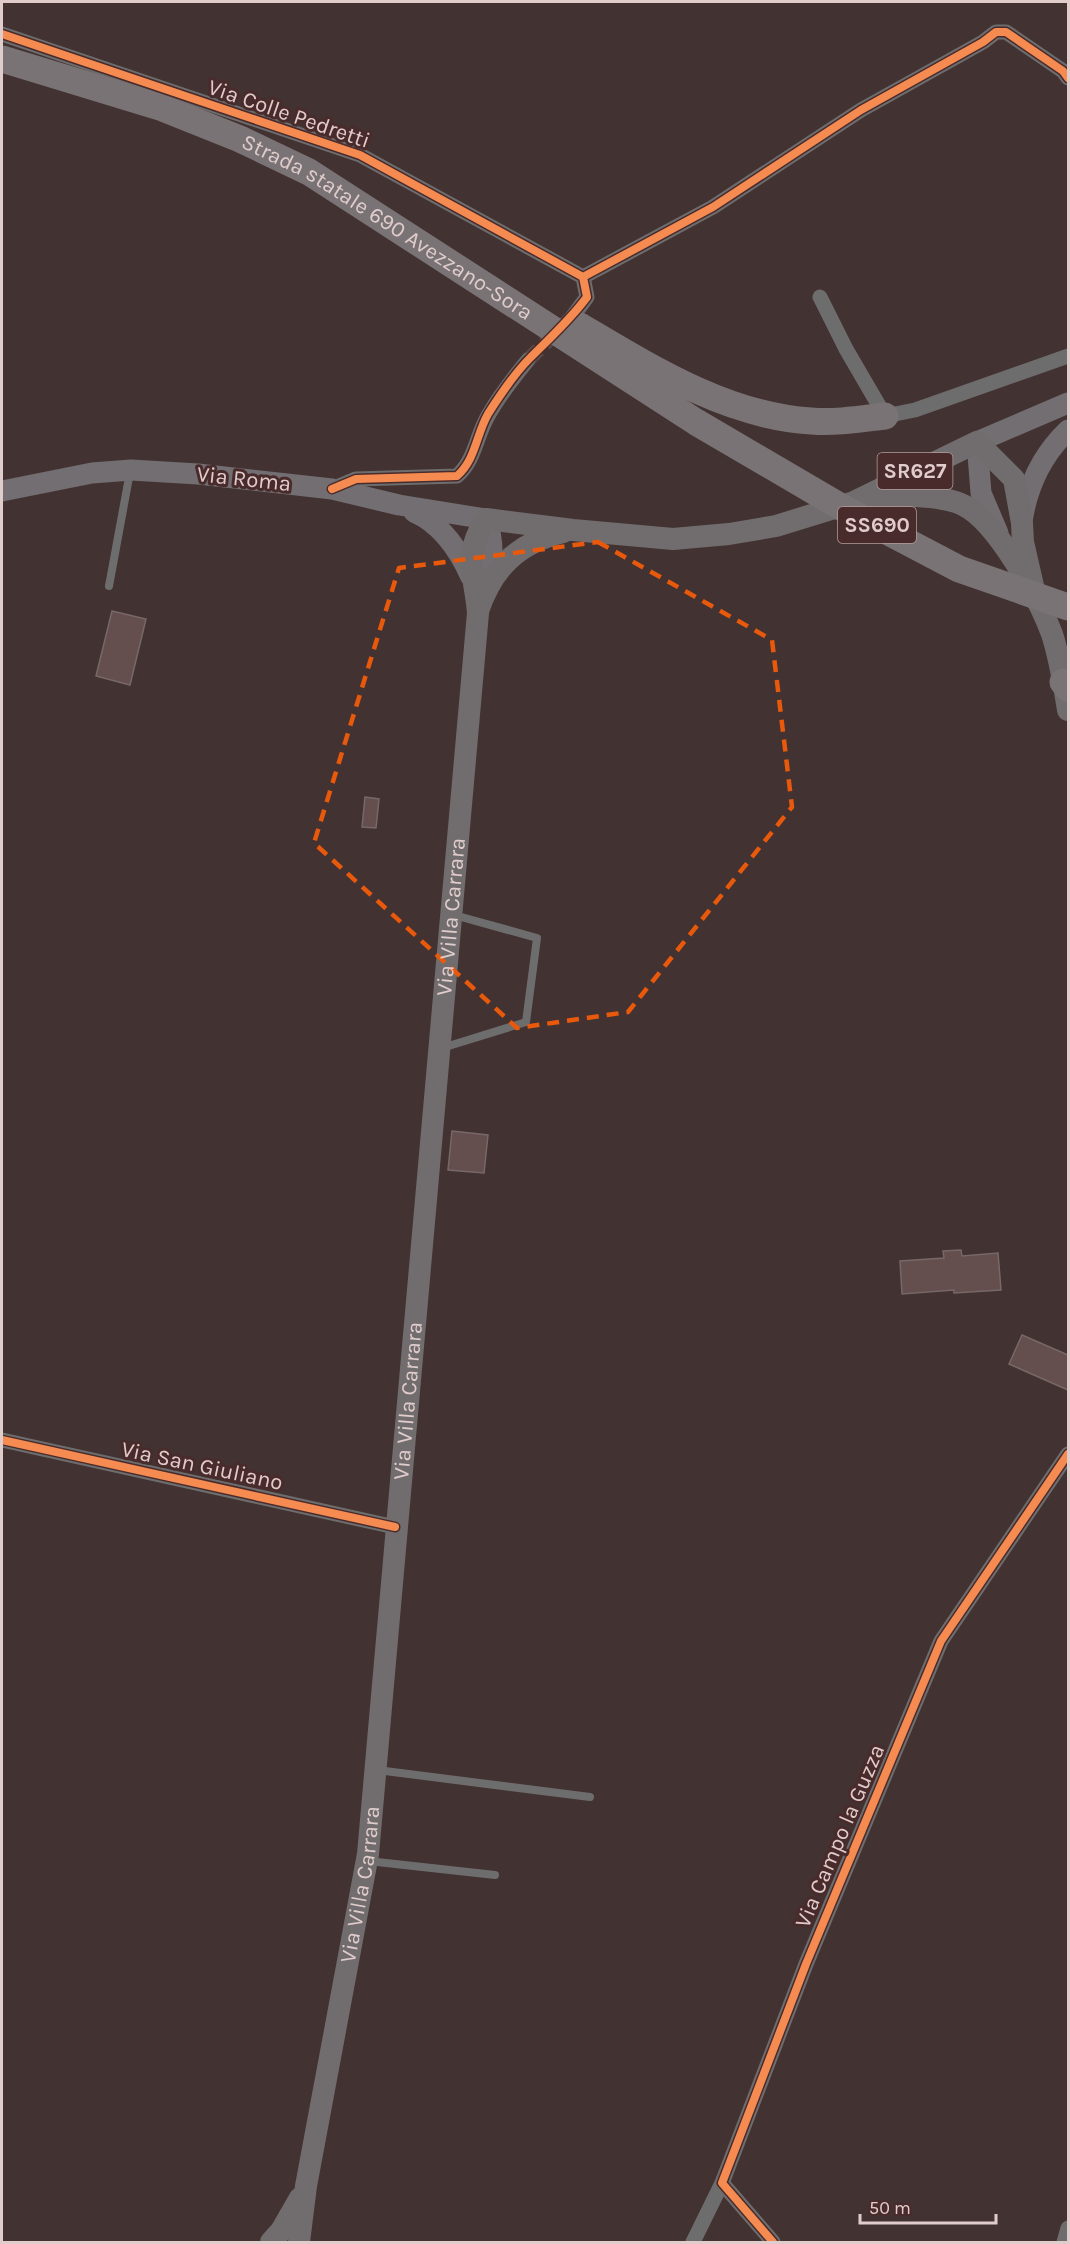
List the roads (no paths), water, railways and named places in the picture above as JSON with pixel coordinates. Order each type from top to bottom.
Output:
[{"type":"highway","name":"Strada statale 690 Avezzano-Sora","points":[[2,59],[160,107],[240,139],[309,172],[696,422],[841,507],[959,569],[1068,607]]},
{"type":"highway","points":[[424,246],[477,266],[639,360],[728,403],[761,414],[811,421],[885,416]]},
{"type":"main road","name":"SR627","points":[[573,530],[673,539],[729,534],[776,526],[854,502],[977,442],[1068,404]]},
{"type":"main road","points":[[1022,523],[1024,506],[1037,471],[1048,453],[1068,430]]},
{"type":"main road","points":[[977,442],[1014,478],[1023,542],[1036,599]]},
{"type":"main road","points":[[977,442],[981,493],[998,536],[1036,599],[1052,634],[1066,685],[1068,710]]},
{"type":"main road","name":"Via Roma","points":[[2,491],[79,474],[130,471],[198,474],[332,489],[399,505],[486,519]]},
{"type":"main road","points":[[854,502],[901,495],[944,499],[962,504],[976,513],[998,536]]},
{"type":"main road","points":[[399,505],[423,516],[438,527],[452,543],[478,595],[519,549],[536,540],[573,530]]},
{"type":"main road","points":[[486,519],[573,530]]},
{"type":"main road","name":"Via Villa Carrara","points":[[299,2242],[306,2186],[366,1861],[478,595],[472,551],[486,519]]},
{"type":"main road","name":"Via Villa Carrara","points":[[271,2242],[281,2231],[306,2186]]},
{"type":"street","points":[[573,316],[587,297],[583,277],[713,207],[861,110],[996,32],[1006,32],[1063,71],[1068,78]]},
{"type":"street","name":"Via Colle Pedretti","points":[[2,34],[360,155],[583,277]]},
{"type":"street","points":[[820,297],[846,349],[885,416],[915,410],[1068,356]]},
{"type":"street","points":[[332,489],[356,479],[457,476],[466,468],[472,457],[488,415],[528,360]]},
{"type":"street","name":"Via San Giuliano","points":[[2,1440],[395,1527]]},
{"type":"street","name":"Via Campo la Guzza","points":[[693,2242],[722,2183],[806,1964],[941,1641],[1068,1454]]},
{"type":"street","points":[[722,2183],[773,2242]]},
{"type":"street","points":[[1064,2242],[1068,2228]]},
{"type":"lane","points":[[110,586],[130,471]]},
{"type":"lane","points":[[438,1049],[526,1022],[537,938],[450,914]]},
{"type":"lane","points":[[375,1769],[590,1797]]},
{"type":"lane","points":[[366,1861],[495,1875]]},
{"type":"tunnel","points":[[528,360],[573,316]]}]
